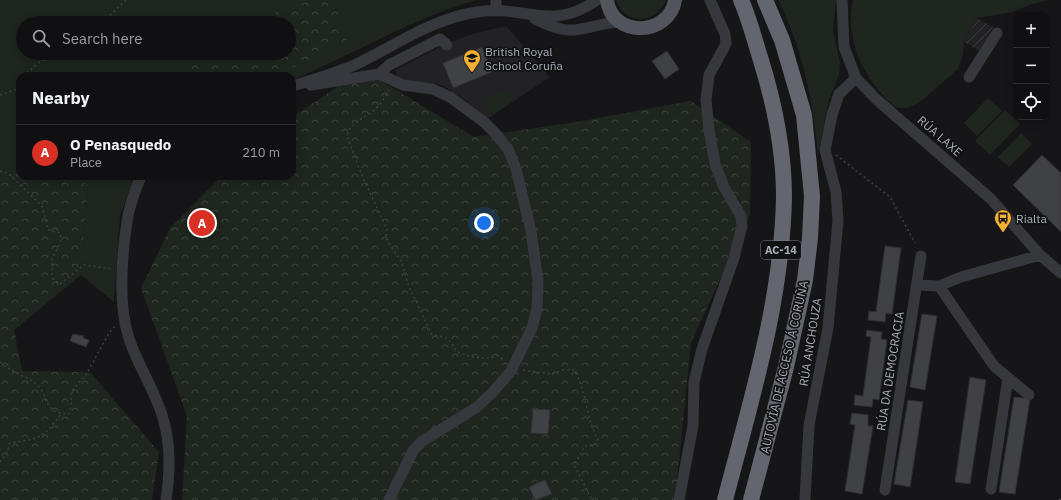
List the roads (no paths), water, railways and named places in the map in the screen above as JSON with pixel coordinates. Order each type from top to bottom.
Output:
[{"type":"highway","name":"AUTOVÍA DE ACCESO Á CORUÑA","points":[[725,500],[771,322],[779,272],[784,196],[780,150],[770,91],[741,0]]},
{"type":"highway","name":"AUTOVÍA DE ACCESO Á CORUÑA","points":[[751,500],[786,366],[805,280],[810,238],[812,196],[804,115],[782,40],[765,0]]},
{"type":"main road","points":[[607,0],[612,14],[620,22],[638,29],[657,25],[671,12],[675,0]]},
{"type":"street","points":[[525,14],[548,17],[571,14],[585,9],[597,0]]},
{"type":"street","points":[[680,500],[693,426],[694,382],[702,349],[734,258],[742,226],[741,216],[724,187],[715,164],[709,130],[706,100],[709,75],[726,44],[725,34],[710,0]]},
{"type":"street","name":"RÚA LAXE","points":[[842,0],[844,47],[856,78],[876,99],[991,199],[1040,255],[1061,273]]},
{"type":"street","points":[[296,85],[350,66],[432,26],[496,5],[525,14],[555,27],[573,30],[612,22],[620,22]]},
{"type":"street","points":[[969,77],[997,33]]},
{"type":"street","points":[[296,86],[336,82],[379,74],[389,65],[440,39],[447,44]]},
{"type":"street","points":[[379,74],[403,85],[432,89],[450,97],[484,122],[508,149],[516,169],[534,252],[538,281],[537,309],[532,328],[511,371],[492,393],[477,407],[420,442],[413,451],[389,500]]},
{"type":"street","name":"RÚA ANCHOUZA","points":[[805,500],[809,425],[828,328],[838,221],[836,192],[826,150],[832,116],[839,94],[856,78]]},
{"type":"street","points":[[140,180],[133,197],[127,222],[123,270],[124,314],[127,334],[157,400],[166,424],[170,452],[166,500]]},
{"type":"street","points":[[917,285],[939,286],[961,277],[1040,255]]},
{"type":"street","name":"RÚA DA DEMOCRACIA","points":[[885,490],[921,256]]},
{"type":"street","points":[[939,286],[994,366],[1029,395]]},
{"type":"street","points":[[991,489],[1008,378]]},
{"type":"place","name":"British Royal School Coruña","points":[[472,73]]},
{"type":"place","name":"O Penasquedo","points":[[202,223]]},
{"type":"place","name":"Rialta","points":[[1003,233]]}]
